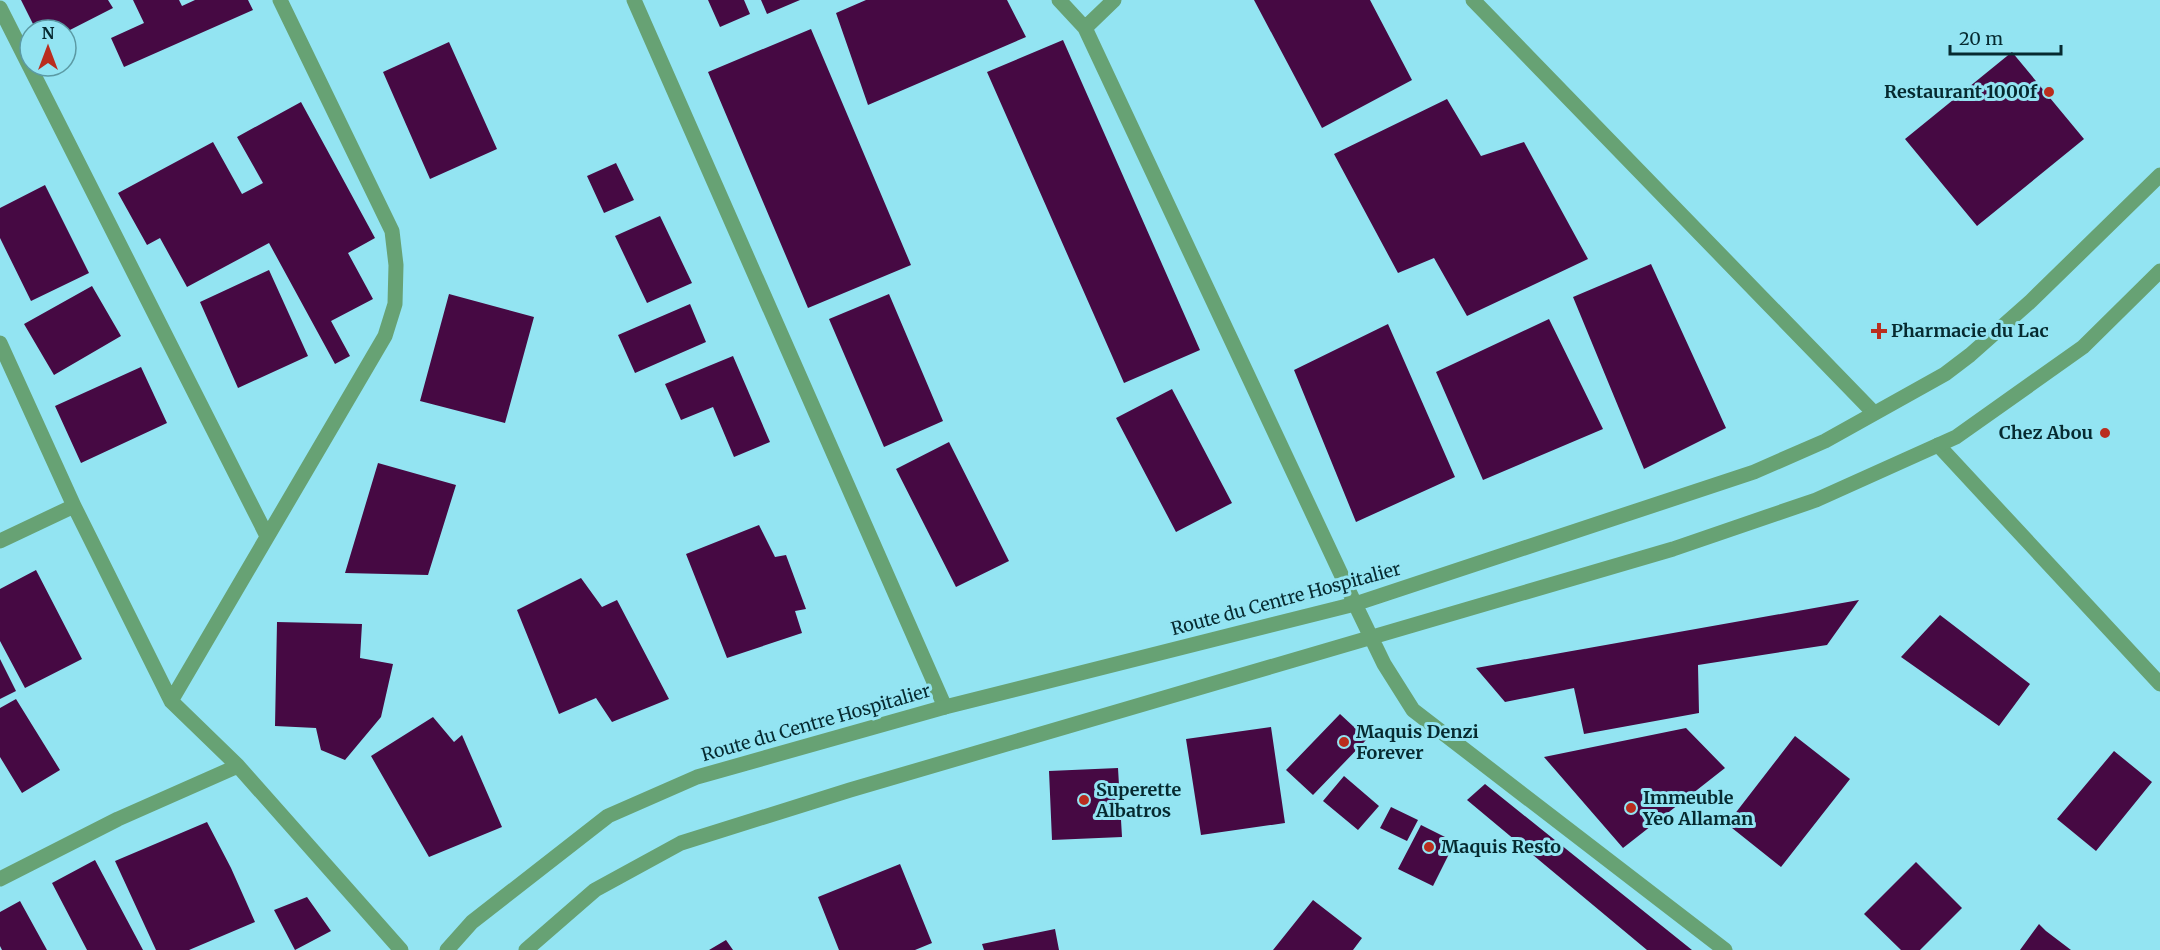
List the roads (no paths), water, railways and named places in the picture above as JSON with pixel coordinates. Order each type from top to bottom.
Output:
[{"type":"street","points":[[171,701],[385,336],[394,304],[396,265],[392,231],[280,0]]},
{"type":"street","points":[[634,0],[945,707]]},
{"type":"street","points":[[1059,0],[1085,28],[1355,604],[1384,664],[1413,710],[1725,950]]},
{"type":"street","points":[[1085,28],[1114,0]]},
{"type":"street","points":[[1473,0],[1874,414]]},
{"type":"street","points":[[0,8],[267,536]]},
{"type":"street","name":"Route du Centre Hospitalier","points":[[447,950],[472,922],[608,816],[697,777],[945,707],[1355,604],[1754,472],[1826,441],[1945,374],[1970,355],[2031,301],[2160,175]]},
{"type":"street","points":[[526,950],[595,890],[681,843],[850,790],[1684,546],[1816,500],[1956,437],[2083,347],[2160,271]]},
{"type":"street","points":[[0,343],[74,506],[171,701],[238,766],[401,950]]},
{"type":"street","points":[[1938,446],[2160,684]]},
{"type":"street","points":[[0,541],[74,506]]},
{"type":"street","points":[[0,879],[118,819],[238,766]]},
{"type":"place","name":"Restaurant 1000f","points":[[2049,92]]},
{"type":"place","name":"Pharmacie du Lac","points":[[1879,331]]},
{"type":"place","name":"Chez Abou","points":[[2105,433]]},
{"type":"place","name":"Maquis Denzi Forever","points":[[1344,742]]},
{"type":"place","name":"Superette Albatros","points":[[1084,800]]},
{"type":"place","name":"Immeuble Yeo Allaman","points":[[1631,808]]},
{"type":"place","name":"Maquis Resto","points":[[1429,847]]}]
